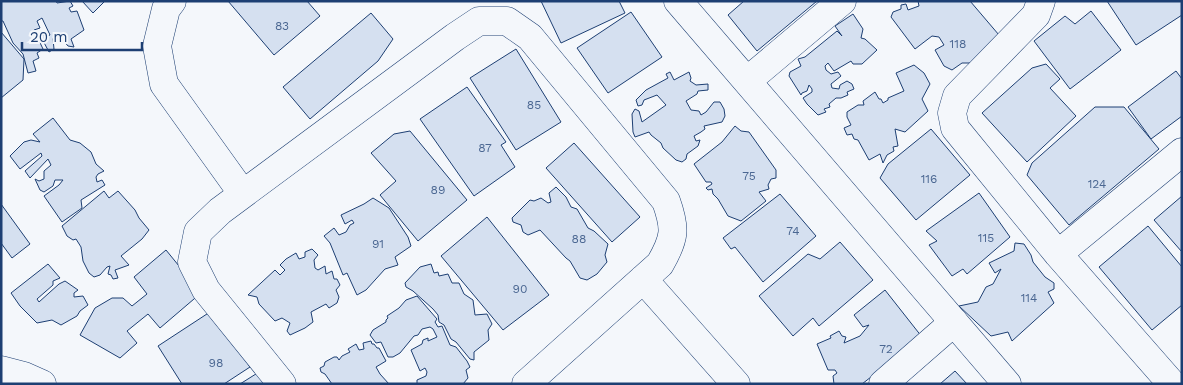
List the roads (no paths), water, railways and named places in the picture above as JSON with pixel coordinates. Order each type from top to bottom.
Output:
[{"type":"street","points":[[172,1],[166,9],[157,46],[164,84],[243,194]]},
{"type":"street","points":[[678,1],[1007,384]]},
{"type":"street","points":[[747,81],[842,1]]},
{"type":"street","points":[[1041,1],[1036,16],[957,96],[952,113],[955,128],[1058,254],[1172,384]]},
{"type":"street","points":[[282,384],[206,290],[192,262],[198,232],[220,211],[479,21],[507,21],[530,37],[666,201],[673,222],[671,244],[660,264],[526,384]]},
{"type":"street","points":[[1058,254],[1182,152]]},
{"type":"street","points":[[643,279],[736,384]]},
{"type":"street","points":[[883,384],[954,322]]},
{"type":"street","points":[[1,370],[24,376],[42,384]]}]
